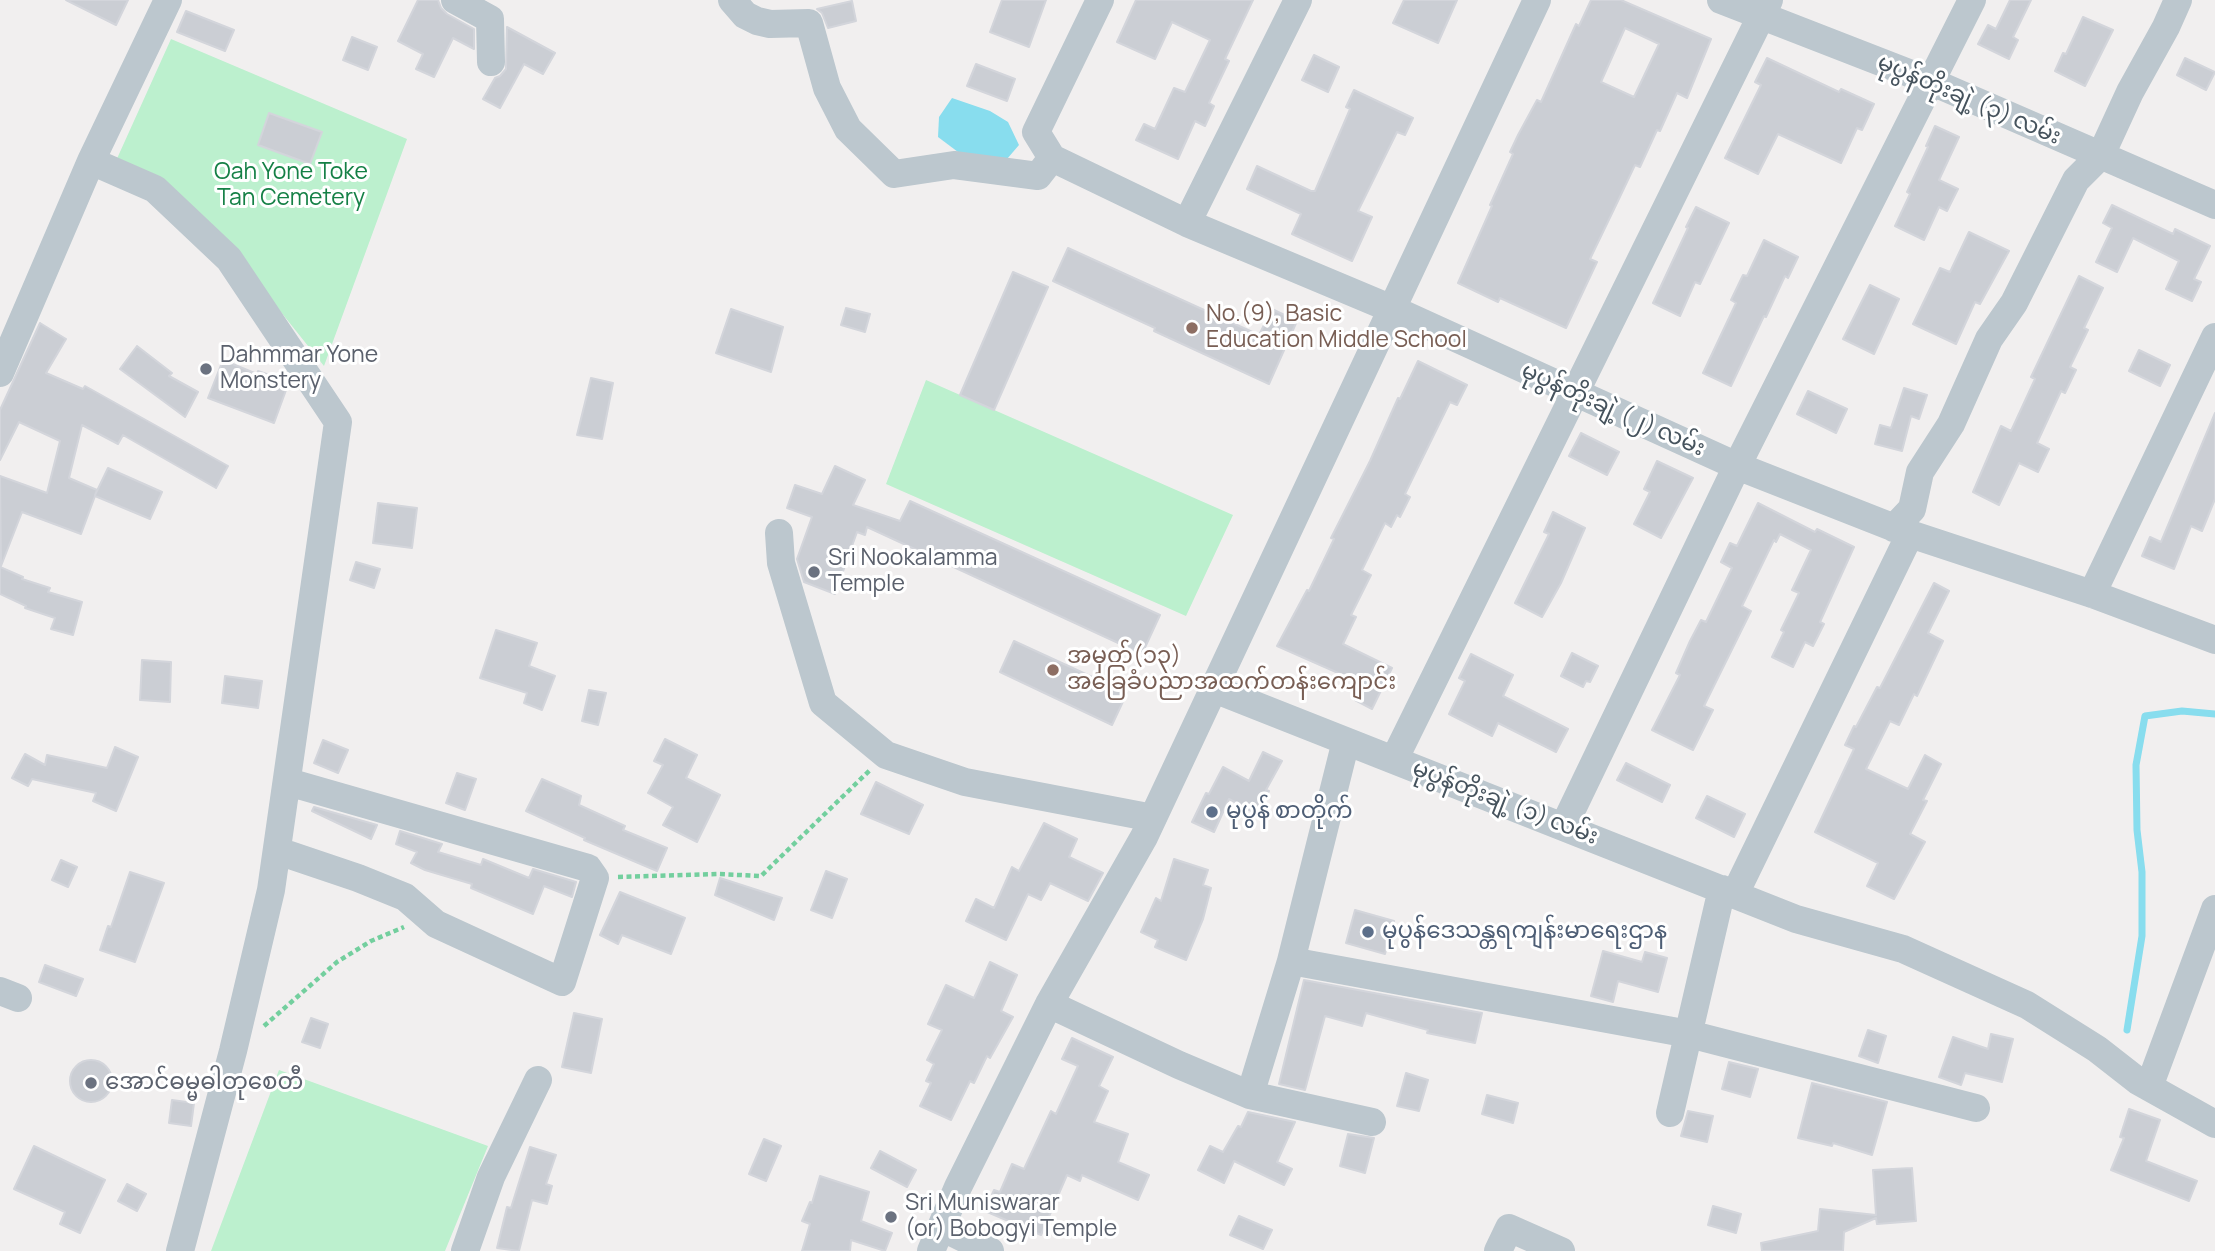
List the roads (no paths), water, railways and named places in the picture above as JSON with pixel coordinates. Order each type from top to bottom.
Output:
[{"type":"street","points":[[0,373],[91,160],[168,0]]},
{"type":"street","points":[[455,0],[490,19],[491,62]]},
{"type":"street","points":[[732,0],[745,15],[757,21],[770,24],[809,23],[827,88],[848,128],[894,174],[954,165],[1038,177],[1052,159],[1036,132],[1100,0]]},
{"type":"street","points":[[1187,223],[1298,0]]},
{"type":"street","points":[[990,1251],[936,1239],[958,1187],[1049,1004],[1153,818],[1538,0]]},
{"type":"street","name":"မုပွန်တိုးချဲ့ (၃) လမ်း","points":[[1721,0],[1765,8],[2215,205]]},
{"type":"street","points":[[1564,825],[1737,466],[1972,0]]},
{"type":"street","points":[[1670,1113],[1729,891],[1902,531],[1912,509],[1920,472],[1951,425],[1989,339],[2014,303],[2076,180],[2101,155],[2178,0]]},
{"type":"street","points":[[1394,760],[1765,8]]},
{"type":"street","name":"မုပွန်တိုးချဲ့ (၂) လမ်း","points":[[1052,159],[1187,223],[1392,309],[1737,466],[1902,531],[2092,594],[2215,640]]},
{"type":"street","points":[[91,160],[155,189],[229,258],[338,422],[271,890],[233,1051],[180,1251]]},
{"type":"street","points":[[2092,594],[2215,337]]},
{"type":"street","points":[[779,533],[781,563],[824,703],[886,755],[965,782],[1153,818]]},
{"type":"street","name":"မုပွန်တိုးချဲ့ (၁) လမ်း","points":[[1213,690],[1564,825],[1796,919],[1903,949],[2027,1005],[2097,1049],[2149,1087],[2215,1124]]},
{"type":"street","points":[[1250,1095],[1291,961],[1346,741]]},
{"type":"street","points":[[278,851],[405,897],[436,924],[562,982],[595,878],[588,868],[288,782]]},
{"type":"street","points":[[2149,1087],[2215,909]]},
{"type":"street","points":[[1291,961],[1689,1034],[1976,1108]]},
{"type":"street","points":[[1049,1004],[1250,1095],[1372,1122]]},
{"type":"street","points":[[465,1251],[491,1177],[538,1080]]},
{"type":"street","points":[[1498,1251],[1509,1227],[1561,1251]]},
{"type":"water","points":[[952,98],[990,111],[1008,122],[1019,145],[1001,166],[966,158],[938,137],[939,117]]},
{"type":"waterway","points":[[2127,1030],[2142,936],[2142,872],[2137,830],[2136,765],[2145,716],[2182,711],[2215,714]]},
{"type":"place","name":"No.(9), Basic Education Middle School","points":[[1192,328]]},
{"type":"place","name":"Dahmmar Yone Monstery","points":[[206,369]]},
{"type":"place","name":"Sri Nookalamma Temple","points":[[814,572]]},
{"type":"place","name":"အမှတ်(၁၃) အခြေခံပညာအထက်တန်းကျောင်း","points":[[1053,670]]},
{"type":"place","name":"မုပွန် စာတိုက်","points":[[1212,812]]},
{"type":"place","name":"မုပွန်ဒေသန္တရကျန်းမာရေးဌာန","points":[[1368,932]]},
{"type":"place","name":"အောင်ဓမ္မဓါတုစေတီ","points":[[91,1083]]},
{"type":"place","name":"Sri Muniswarar (or) Bobogyi Temple","points":[[891,1217]]},
{"type":"park label","name":"Oah Yone Toke Tan Cemetery","points":[[291,186]]}]
